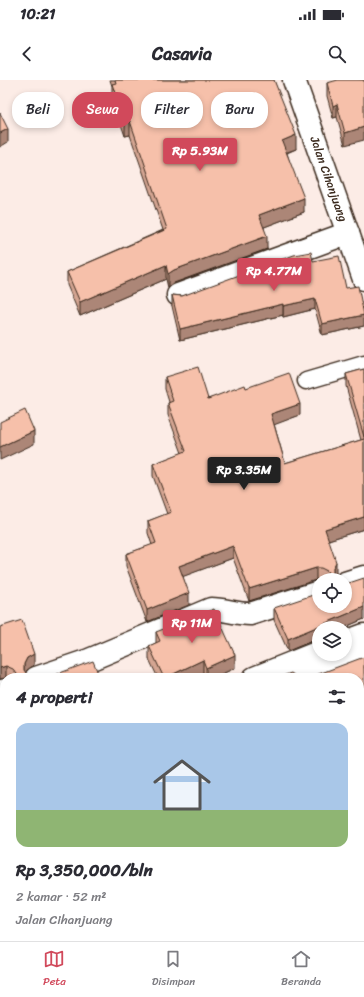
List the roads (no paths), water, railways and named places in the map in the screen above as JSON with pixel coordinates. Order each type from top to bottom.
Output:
[{"type":"street","name":"Jalan Cihanjuang","points":[[294,80],[364,279]]},
{"type":"street","points":[[178,295],[348,233]]},
{"type":"street","points":[[352,581],[364,577]]},
{"type":"street","points":[[51,673],[89,660],[211,609],[222,609],[241,614],[250,614],[312,594]]},
{"type":"street","points":[[352,639],[364,635]]},
{"type":"street","points":[[266,673],[312,655]]},
{"type":"street","points":[[315,673],[364,655]]},
{"type":"lane","points":[[306,381],[364,364]]}]
